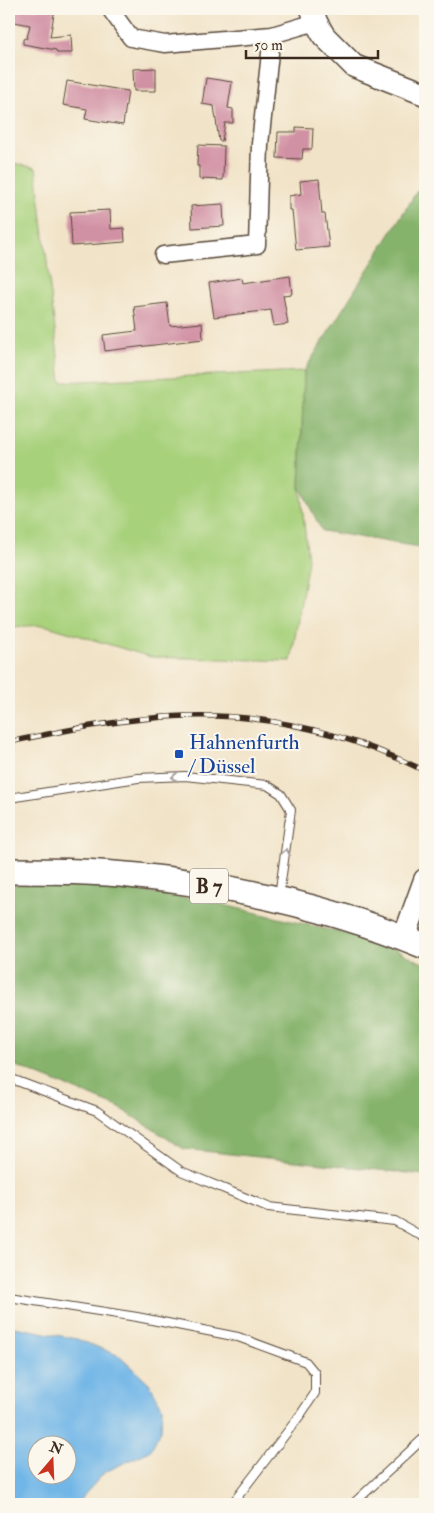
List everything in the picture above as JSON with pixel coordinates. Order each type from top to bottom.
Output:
[{"type":"main road","points":[[314,15],[324,36],[354,66],[425,94]]},
{"type":"main road","name":"B 7","points":[[9,871],[138,876],[208,886],[279,900],[338,916],[415,942]]},
{"type":"main road","points":[[415,942],[425,880]]},
{"type":"street","points":[[110,9],[131,38],[165,44],[272,35],[314,15]]},
{"type":"street","points":[[163,255],[257,245],[260,144],[272,35]]},
{"type":"lane","points":[[9,798],[147,778],[185,776],[267,786],[281,794],[291,810],[279,900]]},
{"type":"lane","points":[[9,1078],[97,1111],[181,1171],[268,1207],[395,1221],[425,1238]]},
{"type":"lane","points":[[9,1297],[137,1317],[238,1338],[306,1362],[315,1373],[315,1393],[232,1504]]},
{"type":"lane","points":[[353,1504],[425,1437]]},
{"type":"green space","points":[[9,162],[36,168],[61,382],[304,371],[300,487],[308,560],[291,661],[151,657],[44,625],[9,627]]},
{"type":"green space","points":[[425,187],[425,548],[322,531],[300,487],[304,371],[417,191]]},
{"type":"green space","points":[[71,882],[207,901],[380,942],[425,964],[425,1175],[184,1149],[118,1107],[9,1063],[9,885]]},
{"type":"water","points":[[9,1326],[77,1339],[120,1356],[149,1383],[162,1407],[161,1430],[150,1451],[105,1472],[76,1504],[9,1504]]},
{"type":"building","points":[[10,9],[55,9],[50,37],[71,35],[72,53],[57,53],[56,50],[23,44],[23,39],[27,38],[30,25],[9,21]]},
{"type":"building","points":[[156,68],[156,91],[134,91],[133,69]]},
{"type":"building","points":[[206,78],[232,82],[228,108],[233,109],[233,123],[225,123],[222,141],[219,141],[214,106],[202,104]]},
{"type":"building","points":[[67,81],[128,91],[123,125],[85,119],[87,109],[63,105]]},
{"type":"building","points":[[296,127],[313,128],[312,149],[303,149],[302,159],[277,158],[278,132],[296,132]]},
{"type":"building","points":[[198,145],[224,146],[223,180],[199,179],[199,166],[197,166]]},
{"type":"building","points":[[319,179],[322,214],[325,214],[329,247],[296,250],[292,210],[289,210],[289,196],[301,194],[300,181]]},
{"type":"building","points":[[223,204],[224,226],[192,228],[191,206]]},
{"type":"building","points":[[110,210],[111,229],[124,228],[125,242],[72,246],[70,212]]},
{"type":"building","points":[[290,276],[292,294],[283,295],[288,324],[274,326],[271,310],[214,317],[209,283],[242,278],[243,283]]},
{"type":"building","points":[[167,303],[170,326],[202,323],[203,339],[105,351],[103,335],[137,331],[134,307]]},
{"type":"railway","points":[[9,742],[74,729],[140,719],[184,716],[247,718],[277,722],[338,737],[368,746],[425,771]]},
{"type":"place","name":"Hahnenfurth / Düssel","points":[[179,754]]}]
